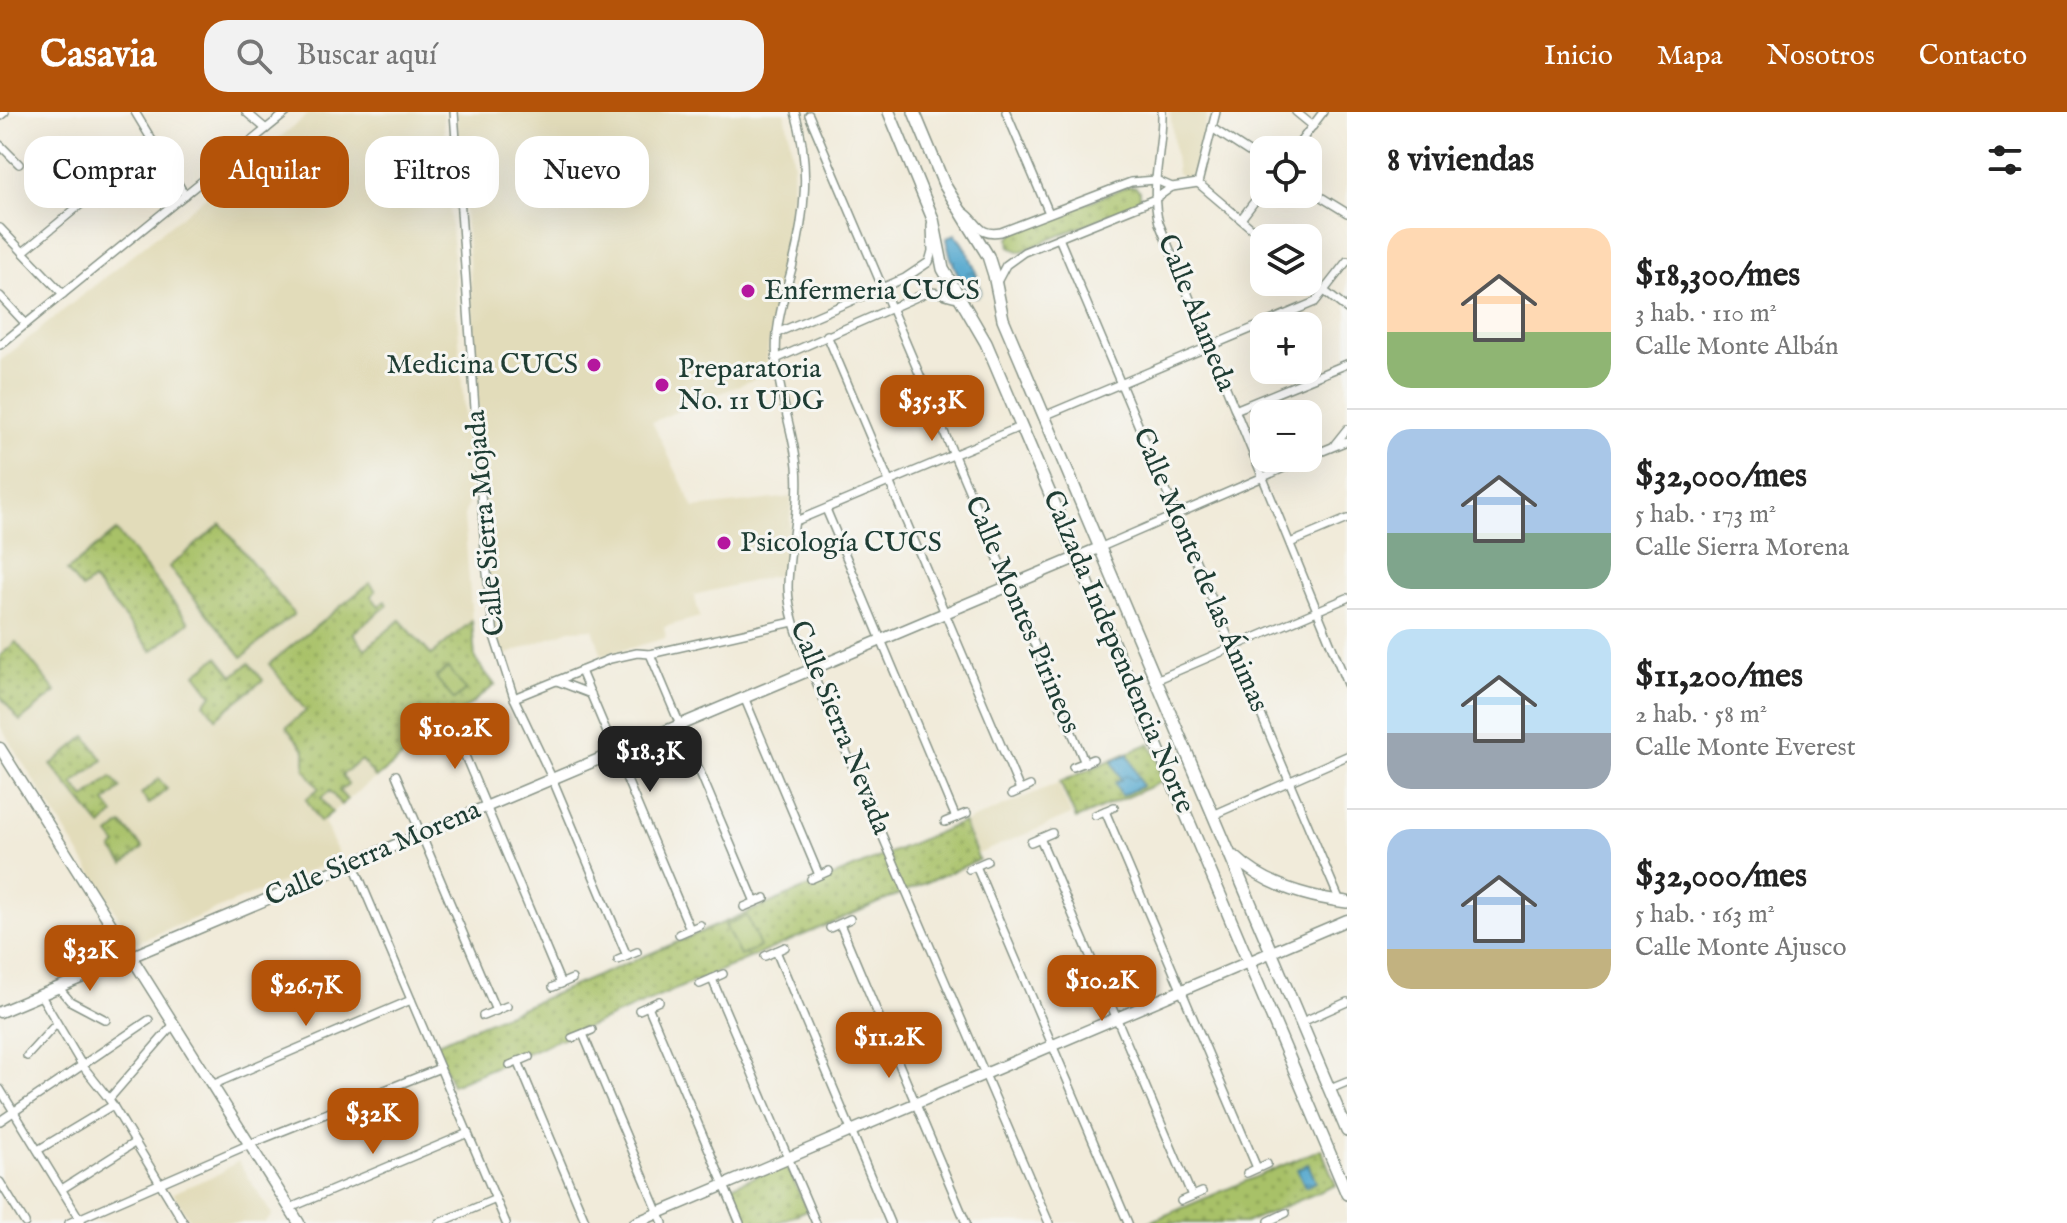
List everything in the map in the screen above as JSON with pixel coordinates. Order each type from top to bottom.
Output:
[{"type":"main road","name":"Calzada Independencia Norte","points":[[889,112],[933,219],[939,259],[986,343],[1347,1194]]},
{"type":"main road","name":"Calzada Independencia Norte","points":[[914,112],[944,184],[988,256],[1003,319],[1347,1131]]},
{"type":"main road","points":[[1230,853],[1251,872],[1271,883],[1344,902]]},
{"type":"street","points":[[0,116],[5,112]]},
{"type":"street","points":[[135,112],[185,195]]},
{"type":"street","points":[[246,112],[266,129]]},
{"type":"street","points":[[0,345],[287,112]]},
{"type":"street","name":"Calle Sierra Mojada","points":[[454,112],[486,564],[494,636],[514,698],[552,778],[627,956]]},
{"type":"street","points":[[1006,112],[1049,213]]},
{"type":"street","name":"Calle Alameda","points":[[1162,112],[1162,144],[1155,199],[1159,223],[1346,678]]},
{"type":"street","points":[[1198,183],[1216,112]]},
{"type":"street","points":[[1296,112],[1313,126]]},
{"type":"street","points":[[1305,136],[1323,112]]},
{"type":"street","points":[[796,116],[812,113]]},
{"type":"street","name":"Calle Montes Pirineos","points":[[812,113],[1085,763]]},
{"type":"street","name":"Calle Sierra Nevada","points":[[796,116],[805,167],[805,202],[777,333],[776,359],[797,467],[796,521],[788,588],[793,622],[1049,1223]]},
{"type":"street","points":[[1212,128],[1250,153]]},
{"type":"street","points":[[0,145],[19,164]]},
{"type":"street","points":[[956,207],[968,213],[981,230],[989,234],[1131,182],[1156,180],[1172,187]]},
{"type":"street","points":[[996,290],[998,278],[1012,259],[1155,199],[1172,187],[1198,183],[1250,227]]},
{"type":"street","points":[[1322,198],[1347,213]]},
{"type":"street","points":[[1241,219],[1250,207]]},
{"type":"street","points":[[23,252],[76,208]]},
{"type":"street","points":[[777,333],[905,278],[929,262],[933,219]]},
{"type":"street","points":[[0,228],[63,294]]},
{"type":"street","name":"Calle Monte de las Ánimas","points":[[1059,238],[1289,781],[1344,902]]},
{"type":"street","points":[[1044,416],[1315,302],[1347,261]]},
{"type":"street","points":[[776,359],[928,292],[937,291],[959,298]]},
{"type":"street","points":[[1323,291],[1347,309]]},
{"type":"street","points":[[0,296],[26,324]]},
{"type":"street","points":[[827,335],[945,614],[1016,792],[1030,786]]},
{"type":"street","points":[[1235,410],[1347,364]]},
{"type":"street","points":[[796,521],[1022,426]]},
{"type":"street","points":[[1334,446],[1347,429]]},
{"type":"street","points":[[1322,451],[1347,441]]},
{"type":"street","points":[[1099,548],[1275,472]]},
{"type":"street","points":[[826,509],[956,818]]},
{"type":"street","points":[[1290,543],[1347,519]]},
{"type":"street","name":"Calle Sierra Morena","points":[[0,1012],[1099,548]]},
{"type":"street","points":[[1156,680],[1347,598]]},
{"type":"street","points":[[514,698],[626,654],[650,654],[793,622]]},
{"type":"street","points":[[650,654],[755,902]]},
{"type":"street","points":[[581,671],[690,929]]},
{"type":"street","points":[[557,681],[591,694]]},
{"type":"street","points":[[744,697],[815,877],[829,871]]},
{"type":"street","points":[[452,725],[561,984]]},
{"type":"street","points":[[0,748],[299,1223]]},
{"type":"street","points":[[1213,815],[1347,756]]},
{"type":"street","points":[[1073,767],[1093,759]]},
{"type":"street","points":[[396,775],[496,1011]]},
{"type":"street","points":[[1095,815],[1114,807]]},
{"type":"street","points":[[1105,811],[1257,1168]]},
{"type":"street","points":[[945,822],[967,813]]},
{"type":"street","points":[[1031,842],[1052,833]]},
{"type":"street","points":[[1040,838],[1192,1196]]},
{"type":"street","points":[[987,861],[972,867],[1128,1223],[1139,1219]]},
{"type":"street","points":[[353,863],[506,1223]]},
{"type":"street","points":[[744,907],[765,898]]},
{"type":"street","points":[[830,928],[850,919]]},
{"type":"street","points":[[635,1223],[661,1218],[724,1185],[1347,920]]},
{"type":"street","points":[[840,924],[966,1223]]},
{"type":"street","points":[[679,934],[700,925]]},
{"type":"street","points":[[765,956],[785,947]]},
{"type":"street","points":[[776,951],[890,1223]]},
{"type":"street","points":[[618,960],[637,952]]},
{"type":"street","points":[[700,984],[723,974]]},
{"type":"street","points":[[553,987],[572,979]]},
{"type":"street","points":[[712,979],[816,1223]]},
{"type":"street","points":[[58,987],[70,1001],[106,1020]]},
{"type":"street","points":[[40,994],[82,1065],[111,1102],[184,1223]]},
{"type":"street","points":[[212,1085],[411,1000]]},
{"type":"street","points":[[639,1010],[659,1001]]},
{"type":"street","points":[[1302,1022],[1347,1002]]},
{"type":"street","points":[[483,1016],[507,1006]]},
{"type":"street","points":[[648,1006],[740,1223]]},
{"type":"street","points":[[0,1121],[149,1020]]},
{"type":"street","points":[[27,1056],[56,1024]]},
{"type":"street","points":[[38,1150],[111,1102],[174,1024]]},
{"type":"street","points":[[572,1038],[592,1030]]},
{"type":"street","points":[[583,1034],[661,1218]]},
{"type":"street","points":[[529,1057],[514,1063],[586,1223]]},
{"type":"street","points":[[69,1223],[80,1221],[250,1144],[440,1068]]},
{"type":"street","points":[[1330,1089],[1347,1082]]},
{"type":"street","points":[[0,1089],[80,1221]]},
{"type":"street","points":[[290,1208],[468,1133]]},
{"type":"street","points":[[62,1189],[134,1143]]},
{"type":"street","points":[[1247,1173],[1267,1164]]},
{"type":"street","points":[[0,1182],[25,1223]]},
{"type":"street","points":[[1181,1201],[1202,1192]]},
{"type":"street","points":[[439,1223],[496,1199]]},
{"type":"street","points":[[1269,1221],[1281,1218]]},
{"type":"shaded area","points":[[443,112],[445,136],[365,136],[365,208],[450,208],[470,497],[464,516],[475,659],[495,685],[323,819],[340,858],[135,943],[0,726],[0,361],[200,201],[200,208],[349,208],[349,136],[281,136],[309,114]]},
{"type":"shaded area","points":[[456,112],[785,112],[794,163],[786,257],[768,348],[766,374],[652,422],[694,508],[792,497],[786,573],[694,595],[700,617],[664,627],[666,638],[602,656],[593,629],[570,630],[500,657],[492,640],[464,208],[499,208],[499,136],[458,136]]},
{"type":"shaded area","points":[[1170,112],[1208,112],[1193,173],[1185,179],[1177,173]]},
{"type":"shaded area","points":[[1058,783],[1071,815],[978,854],[964,823]]},
{"type":"shaded area","points":[[238,1161],[272,1215],[265,1223],[192,1223],[173,1193],[220,1173]]},
{"type":"green space","points":[[1128,186],[1135,186],[1140,191],[1140,198],[1135,204],[1020,252],[1010,247],[1009,238],[1015,232]]},
{"type":"green space","points":[[221,524],[294,614],[242,657],[169,567]]},
{"type":"green space","points":[[116,531],[189,622],[152,651],[93,580],[82,589],[67,571]]},
{"type":"green space","points":[[370,583],[376,591],[371,596],[379,606],[385,601],[388,605],[353,633],[365,649],[400,620],[431,655],[472,621],[475,659],[495,685],[376,778],[361,760],[342,775],[348,784],[339,791],[347,800],[341,805],[330,791],[321,798],[332,812],[320,822],[306,799],[319,788],[305,770],[305,750],[286,727],[306,711],[269,664]]},
{"type":"green space","points":[[16,642],[56,692],[20,721],[0,696],[0,656]]},
{"type":"green space","points":[[218,657],[233,676],[249,663],[263,680],[216,718],[204,703],[212,695],[196,674]]},
{"type":"green space","points":[[448,668],[466,690],[454,700],[436,678]]},
{"type":"green space","points":[[86,736],[103,760],[73,784],[85,798],[111,777],[121,788],[105,802],[114,814],[101,826],[51,765]]},
{"type":"green space","points":[[1150,743],[1166,780],[1076,819],[1060,782]]},
{"type":"green space","points":[[159,779],[167,789],[149,804],[141,794]]},
{"type":"green space","points":[[963,822],[979,860],[452,1085],[435,1044]]},
{"type":"green space","points":[[122,824],[143,848],[124,864],[112,849],[117,845],[109,835]]},
{"type":"green space","points":[[747,916],[760,947],[740,956],[725,925]]},
{"type":"green space","points":[[1321,1149],[1336,1185],[1245,1223],[1147,1223]]},
{"type":"green space","points":[[786,1164],[807,1210],[777,1223],[744,1223],[729,1187]]},
{"type":"water","points":[[955,234],[975,269],[981,292],[977,297],[971,296],[952,261],[947,238]]},
{"type":"water","points":[[1128,754],[1142,786],[1121,796],[1115,783],[1121,780],[1112,761]]},
{"type":"water","points":[[1308,1164],[1316,1182],[1305,1187],[1297,1169]]},
{"type":"place","name":"Enfermeria CUCS","points":[[748,291]]},
{"type":"place","name":"Medicina CUCS","points":[[594,365]]},
{"type":"place","name":"Preparatoria No. 11 UDG","points":[[662,385]]},
{"type":"place","name":"Psicología CUCS","points":[[724,543]]}]
